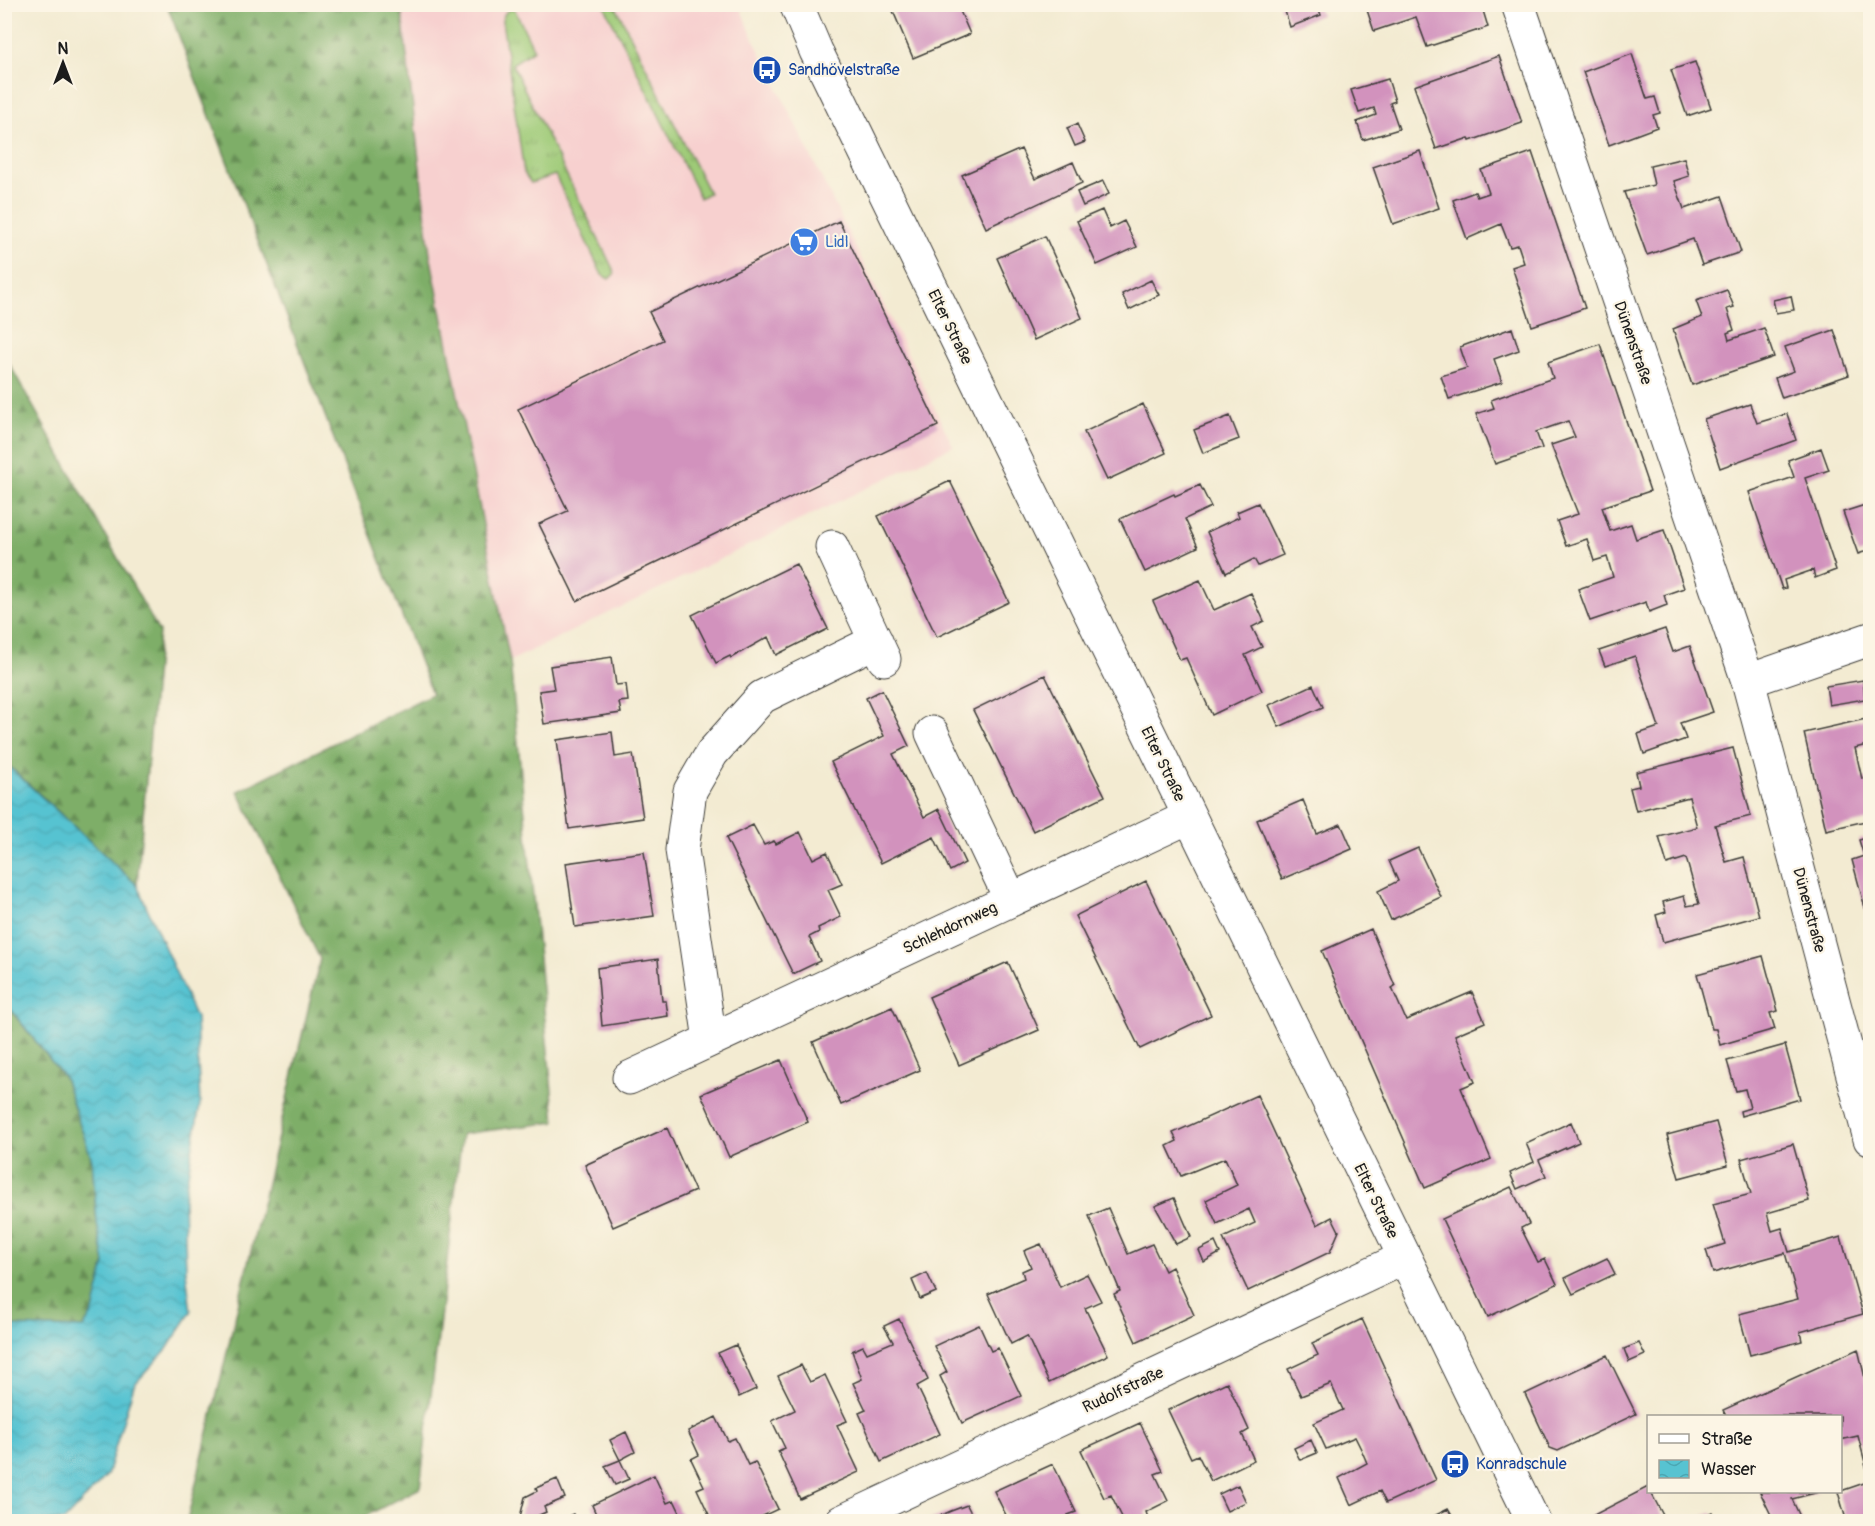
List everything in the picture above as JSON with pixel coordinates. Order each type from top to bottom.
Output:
[{"type":"street","name":"Elter Straße","points":[[796,4],[816,51],[1534,1521]]},
{"type":"street","name":"Dünenstraße","points":[[1518,4],[1748,681],[1870,1139]]},
{"type":"street","points":[[710,1040],[682,850],[690,790],[712,753],[762,697],[880,650],[832,547]]},
{"type":"street","points":[[1748,681],[1870,639]]},
{"type":"street","points":[[932,733],[1011,900]]},
{"type":"street","name":"Schlehdornweg","points":[[629,1078],[1189,817]]},
{"type":"street","name":"Rudolfstraße","points":[[841,1521],[1404,1258]]},
{"type":"shaded area","points":[[401,5],[739,5],[953,446],[510,661],[430,254]]},
{"type":"green space","points":[[167,5],[401,5],[430,254],[510,661],[555,1122],[462,1134],[420,1488],[356,1521],[187,1521],[320,959],[238,791],[432,694]]},
{"type":"green space","points":[[604,5],[615,5],[709,193],[700,198]]},
{"type":"green space","points":[[510,9],[515,10],[534,50],[512,64],[615,273],[609,279],[602,275],[555,175],[531,183],[524,173],[502,20]]},
{"type":"green space","points":[[5,356],[159,632],[137,885],[5,762]]},
{"type":"green space","points":[[4,1002],[64,1077],[92,1160],[97,1224],[105,1263],[93,1312],[83,1328],[5,1326]]},
{"type":"water","points":[[4,762],[137,885],[196,1018],[200,1104],[184,1199],[186,1271],[191,1312],[167,1349],[134,1385],[107,1475],[64,1521],[5,1521],[5,1326],[83,1328],[93,1312],[105,1263],[97,1224],[92,1160],[64,1077],[5,1002]]},
{"type":"building","points":[[908,4],[957,4],[970,34],[913,58],[893,11]]},
{"type":"building","points":[[1279,4],[1317,4],[1321,15],[1290,27],[1284,8],[1281,10]]},
{"type":"building","points":[[1365,4],[1481,4],[1488,27],[1427,47],[1416,17],[1374,31]]},
{"type":"building","points":[[1632,54],[1647,99],[1655,97],[1660,113],[1653,115],[1657,127],[1609,145],[1583,72]]},
{"type":"building","points":[[1499,56],[1522,123],[1470,141],[1469,138],[1436,149],[1414,86]]},
{"type":"building","points":[[1695,62],[1711,108],[1687,116],[1671,70]]},
{"type":"building","points":[[1388,79],[1395,101],[1390,103],[1399,129],[1363,140],[1357,122],[1376,115],[1374,108],[1359,113],[1351,90]]},
{"type":"building","points":[[1077,124],[1085,142],[1075,146],[1067,128]]},
{"type":"building","points":[[1021,149],[1035,179],[1073,162],[1082,183],[986,228],[962,175]]},
{"type":"building","points":[[1420,151],[1439,208],[1393,224],[1373,167]]},
{"type":"building","points":[[1532,152],[1585,308],[1532,326],[1512,267],[1524,263],[1518,245],[1510,247],[1501,224],[1467,239],[1453,200],[1475,192],[1477,197],[1489,193],[1481,170]]},
{"type":"building","points":[[1684,158],[1689,176],[1674,181],[1684,209],[1722,196],[1741,252],[1702,265],[1693,239],[1647,255],[1624,192],[1654,185],[1650,166]]},
{"type":"building","points":[[1103,181],[1109,194],[1083,206],[1077,192]]},
{"type":"building","points":[[1102,210],[1110,228],[1124,221],[1137,247],[1097,265],[1077,221]]},
{"type":"building","points":[[839,221],[938,426],[577,601],[539,524],[568,511],[518,409],[663,340],[649,312]]},
{"type":"building","points":[[1045,236],[1082,318],[1034,340],[997,258]]},
{"type":"building","points":[[1151,280],[1159,295],[1129,310],[1122,294]]},
{"type":"building","points":[[1727,290],[1734,307],[1727,309],[1734,330],[1727,333],[1729,340],[1764,328],[1774,357],[1692,385],[1673,329],[1702,317],[1696,301]]},
{"type":"building","points":[[1791,296],[1794,310],[1776,313],[1773,300]]},
{"type":"building","points":[[1512,328],[1519,350],[1494,359],[1502,382],[1449,399],[1441,376],[1467,368],[1460,347]]},
{"type":"building","points":[[1834,330],[1849,375],[1782,398],[1775,378],[1794,371],[1785,347]]},
{"type":"building","points":[[1600,344],[1650,491],[1602,507],[1610,531],[1631,524],[1636,539],[1664,530],[1684,588],[1664,595],[1667,605],[1649,612],[1646,602],[1590,621],[1578,589],[1613,577],[1607,557],[1594,561],[1587,539],[1566,546],[1557,521],[1578,514],[1551,445],[1575,437],[1568,421],[1536,432],[1542,448],[1495,464],[1476,414],[1494,408],[1491,400],[1553,378],[1548,362]]},
{"type":"building","points":[[1143,404],[1166,453],[1107,480],[1084,432]]},
{"type":"building","points":[[1750,404],[1757,423],[1787,414],[1796,440],[1720,468],[1704,419]]},
{"type":"building","points":[[1230,416],[1239,439],[1203,453],[1194,430]]},
{"type":"building","points":[[1821,448],[1829,470],[1805,478],[1836,570],[1815,578],[1813,570],[1784,580],[1786,588],[1782,589],[1749,492],[1794,477],[1788,460]]},
{"type":"building","points":[[950,481],[1009,602],[937,637],[878,516]]},
{"type":"building","points":[[1200,485],[1211,507],[1185,519],[1198,547],[1145,572],[1120,519],[1174,494],[1175,496]]},
{"type":"building","points":[[1258,503],[1283,555],[1258,566],[1254,559],[1226,573],[1207,532],[1239,517],[1237,512]]},
{"type":"building","points":[[1865,505],[1870,523],[1870,550],[1858,554],[1843,512]]},
{"type":"building","points":[[796,564],[828,629],[776,655],[768,637],[731,658],[730,656],[716,663],[692,615]]},
{"type":"building","points":[[1200,580],[1214,610],[1251,593],[1264,621],[1252,627],[1262,647],[1245,655],[1262,691],[1212,715],[1186,658],[1180,660],[1153,601]]},
{"type":"building","points":[[1665,629],[1673,652],[1690,646],[1713,712],[1680,723],[1686,739],[1644,754],[1638,734],[1659,727],[1635,656],[1605,666],[1599,651]]},
{"type":"building","points":[[612,657],[616,685],[626,684],[628,701],[619,702],[621,713],[544,724],[539,691],[554,689],[550,666]]},
{"type":"building","points":[[1045,675],[1105,796],[1033,831],[973,710]]},
{"type":"building","points":[[1863,680],[1865,699],[1829,705],[1826,686]]},
{"type":"building","points":[[1313,685],[1323,707],[1279,727],[1269,705]]},
{"type":"building","points":[[882,690],[909,746],[893,754],[924,817],[939,809],[965,863],[950,871],[934,837],[881,863],[831,762],[884,736],[866,698]]},
{"type":"building","points":[[1870,718],[1870,756],[1867,745],[1855,748],[1862,779],[1870,777],[1870,820],[1826,830],[1804,733]]},
{"type":"building","points":[[612,732],[615,757],[633,754],[643,818],[569,829],[557,740]]},
{"type":"building","points":[[1733,748],[1751,816],[1715,825],[1726,862],[1744,857],[1759,916],[1663,942],[1656,915],[1666,912],[1663,902],[1684,896],[1687,906],[1699,904],[1686,858],[1667,864],[1659,837],[1697,827],[1689,797],[1636,811],[1630,788],[1639,786],[1636,772]]},
{"type":"building","points":[[1303,800],[1317,834],[1341,824],[1352,849],[1282,879],[1257,820]]},
{"type":"building","points":[[753,825],[764,845],[774,841],[776,844],[800,832],[813,859],[827,852],[842,884],[828,890],[841,917],[818,928],[819,932],[809,937],[820,961],[793,974],[726,838]]},
{"type":"building","points":[[1870,837],[1870,926],[1852,860],[1864,856],[1859,840]]},
{"type":"building","points":[[1418,848],[1441,897],[1391,920],[1378,891],[1398,881],[1389,861]]},
{"type":"building","points":[[644,852],[654,916],[575,927],[566,863]]},
{"type":"building","points":[[1146,881],[1211,1015],[1140,1049],[1075,916]]},
{"type":"building","points":[[1371,929],[1395,986],[1392,988],[1406,1020],[1472,992],[1485,1022],[1455,1035],[1475,1082],[1461,1088],[1491,1159],[1425,1188],[1322,951]]},
{"type":"building","points":[[1763,956],[1778,1011],[1770,1013],[1775,1029],[1720,1045],[1716,1029],[1712,1029],[1697,974]]},
{"type":"building","points":[[658,959],[662,1001],[666,1001],[668,1016],[602,1026],[597,968]]},
{"type":"building","points":[[1008,962],[1039,1030],[959,1065],[929,997]]},
{"type":"building","points":[[892,1007],[920,1070],[841,1105],[813,1042]]},
{"type":"building","points":[[1785,1045],[1800,1099],[1741,1116],[1740,1111],[1750,1108],[1745,1089],[1736,1091],[1727,1061]]},
{"type":"building","points":[[781,1060],[808,1122],[729,1157],[701,1094]]},
{"type":"building","points":[[1257,1095],[1317,1225],[1332,1217],[1339,1231],[1330,1252],[1248,1291],[1223,1238],[1255,1223],[1249,1209],[1217,1224],[1206,1200],[1237,1185],[1225,1158],[1181,1176],[1167,1146],[1177,1141],[1173,1133]]},
{"type":"building","points":[[1571,1122],[1579,1142],[1539,1160],[1546,1176],[1517,1189],[1510,1173],[1534,1162],[1526,1143]]},
{"type":"building","points":[[1716,1122],[1728,1165],[1679,1178],[1667,1135]]},
{"type":"building","points":[[667,1128],[695,1191],[613,1227],[585,1165]]},
{"type":"building","points":[[1793,1144],[1809,1201],[1767,1213],[1772,1231],[1782,1228],[1789,1252],[1841,1237],[1863,1314],[1800,1332],[1802,1341],[1750,1355],[1739,1314],[1798,1299],[1785,1253],[1713,1273],[1706,1250],[1725,1244],[1713,1204],[1751,1194],[1741,1159]]},
{"type":"building","points":[[1511,1187],[1529,1224],[1521,1228],[1538,1262],[1545,1259],[1557,1284],[1488,1317],[1442,1219]]},
{"type":"building","points":[[1174,1198],[1191,1237],[1176,1244],[1155,1206]]},
{"type":"building","points":[[1108,1208],[1128,1254],[1152,1244],[1165,1271],[1172,1267],[1194,1315],[1136,1342],[1114,1294],[1120,1291],[1089,1216]]},
{"type":"building","points":[[1215,1242],[1220,1253],[1204,1262],[1199,1250]]},
{"type":"building","points":[[1041,1244],[1060,1287],[1087,1274],[1101,1301],[1085,1308],[1108,1355],[1049,1383],[1027,1336],[1011,1344],[988,1294],[1024,1278],[1022,1271],[1031,1267],[1024,1251]]},
{"type":"building","points":[[1607,1258],[1615,1274],[1573,1294],[1565,1278]]},
{"type":"building","points":[[927,1273],[936,1292],[920,1299],[912,1280]]},
{"type":"building","points":[[899,1319],[928,1380],[917,1386],[940,1434],[881,1462],[859,1413],[866,1410],[853,1383],[862,1379],[852,1351],[863,1346],[867,1353],[893,1342],[884,1326]]},
{"type":"building","points":[[1362,1319],[1436,1480],[1386,1503],[1380,1491],[1351,1505],[1339,1478],[1367,1463],[1361,1449],[1355,1437],[1326,1449],[1314,1423],[1343,1410],[1331,1384],[1301,1396],[1288,1369],[1318,1355],[1312,1343]]},
{"type":"building","points":[[979,1325],[991,1351],[998,1348],[1021,1396],[962,1423],[940,1376],[947,1372],[934,1346]]},
{"type":"building","points":[[1639,1343],[1645,1355],[1629,1362],[1624,1349]]},
{"type":"building","points":[[736,1345],[756,1389],[739,1397],[718,1353]]},
{"type":"building","points":[[1858,1349],[1870,1399],[1870,1481],[1858,1436],[1842,1440],[1842,1415],[1726,1415],[1723,1410]]},
{"type":"building","points":[[1607,1355],[1636,1414],[1558,1451],[1550,1448],[1525,1394]]},
{"type":"building","points":[[801,1365],[810,1382],[825,1375],[847,1421],[837,1425],[859,1472],[800,1499],[778,1451],[785,1448],[772,1421],[795,1410],[778,1376]]},
{"type":"building","points":[[1227,1382],[1249,1430],[1242,1434],[1254,1460],[1211,1481],[1198,1455],[1191,1458],[1168,1410]]},
{"type":"building","points":[[716,1417],[728,1441],[735,1438],[748,1465],[755,1462],[778,1509],[752,1521],[712,1521],[697,1489],[704,1486],[691,1459],[699,1455],[688,1431]]},
{"type":"building","points":[[1140,1423],[1163,1471],[1155,1474],[1168,1501],[1146,1512],[1149,1521],[1124,1521],[1111,1495],[1104,1498],[1081,1450]]},
{"type":"building","points":[[626,1432],[635,1452],[620,1460],[610,1440]]},
{"type":"building","points":[[1311,1440],[1317,1453],[1300,1460],[1294,1448]]},
{"type":"building","points":[[620,1460],[629,1479],[615,1485],[605,1466]]},
{"type":"building","points":[[1053,1464],[1076,1512],[1068,1515],[1071,1521],[1009,1521],[994,1491]]},
{"type":"building","points":[[654,1475],[667,1503],[674,1500],[684,1521],[599,1521],[592,1505]]},
{"type":"building","points":[[557,1479],[565,1498],[544,1507],[546,1512],[526,1521],[519,1521],[525,1497],[537,1491],[536,1488]]},
{"type":"building","points":[[1870,1481],[1870,1521],[1846,1521],[1838,1493],[1842,1493],[1842,1491]]},
{"type":"building","points":[[1238,1485],[1246,1502],[1227,1511],[1219,1494]]},
{"type":"building","points":[[1647,1488],[1647,1493],[1651,1493],[1666,1521],[1587,1521],[1586,1519]]},
{"type":"building","points":[[1760,1493],[1815,1493],[1792,1499],[1802,1521],[1774,1521]]},
{"type":"building","points":[[967,1505],[975,1521],[928,1521],[951,1511]]},
{"type":"building","points":[[1448,1509],[1455,1521],[1424,1521]]},
{"type":"building","points":[[1712,1512],[1717,1521],[1693,1521]]},
{"type":"building","points":[[573,1514],[577,1521],[557,1521]]},
{"type":"place","name":"Sandhövelstraße","points":[[767,70]]},
{"type":"place","name":"Lidl","points":[[804,242]]},
{"type":"place","name":"Konradschule","points":[[1455,1464]]}]
